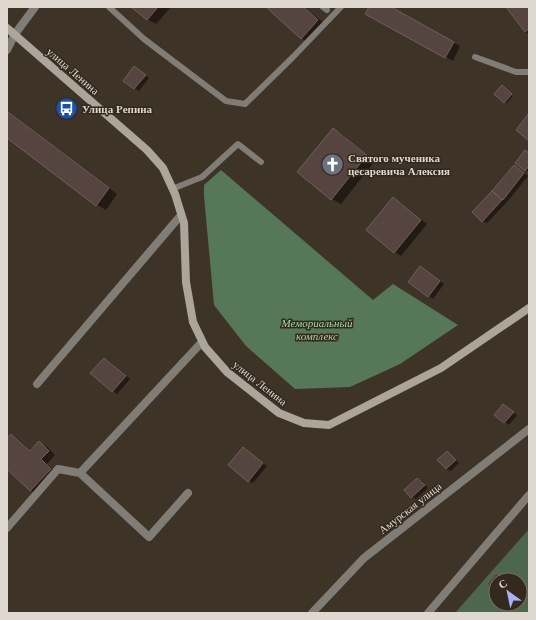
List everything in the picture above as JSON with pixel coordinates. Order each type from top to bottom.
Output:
[{"type":"main road","name":"улица Ленина","points":[[7,28],[147,150],[164,168],[184,223],[186,282],[193,322],[202,342],[227,372],[279,413],[304,423],[329,425],[441,368],[529,308]]},
{"type":"street","points":[[7,50],[15,34],[35,7]]},
{"type":"street","points":[[37,384],[181,215]]},
{"type":"street","points":[[80,473],[202,342]]},
{"type":"street","name":"Амурская улица","points":[[312,613],[364,558],[529,429]]},
{"type":"street","points":[[7,528],[58,469],[80,473],[149,536],[188,494]]},
{"type":"street","points":[[428,613],[529,495]]},
{"type":"lane","points":[[109,7],[144,39],[226,101],[245,104],[341,7]]},
{"type":"lane","points":[[475,57],[516,72],[529,72]]},
{"type":"lane","points":[[172,190],[202,177],[238,144],[261,162]]},
{"type":"green space","name":"Мемориальный комплекс","points":[[221,170],[373,300],[393,284],[458,325],[400,364],[350,387],[295,389],[246,346],[214,305],[204,185]]},
{"type":"green space","points":[[529,529],[529,613],[455,613],[488,576],[488,612],[528,612],[528,572],[491,572]]},
{"type":"building","points":[[131,7],[158,7],[147,20]]},
{"type":"building","points":[[266,7],[304,7],[318,20],[301,39]]},
{"type":"building","points":[[369,7],[391,7],[454,42],[445,58],[365,14]]},
{"type":"building","points":[[506,7],[529,7],[529,29],[525,32]]},
{"type":"building","points":[[134,66],[146,75],[134,89],[123,81]]},
{"type":"building","points":[[502,85],[512,94],[504,103],[494,94]]},
{"type":"building","points":[[7,111],[109,188],[96,206],[7,138]]},
{"type":"building","points":[[529,113],[529,141],[516,130]]},
{"type":"building","name":"Святого мученика цесаревича Алексия","points":[[333,128],[367,155],[331,200],[297,172]]},
{"type":"building","points":[[525,150],[529,153],[529,166],[525,171],[515,163]]},
{"type":"building","points":[[514,165],[524,173],[503,200],[492,191]]},
{"type":"building","points":[[492,191],[502,200],[482,222],[472,212]]},
{"type":"building","points":[[393,197],[421,220],[394,253],[366,230]]},
{"type":"building","points":[[420,266],[440,281],[428,297],[408,282]]},
{"type":"building","points":[[104,358],[126,376],[112,392],[90,373]]},
{"type":"building","points":[[503,404],[514,412],[504,423],[494,415]]},
{"type":"building","points":[[11,434],[30,451],[39,441],[49,451],[41,459],[51,469],[30,491],[7,469],[7,438]]},
{"type":"building","points":[[243,447],[263,463],[248,482],[228,465]]},
{"type":"building","points":[[447,451],[456,460],[446,469],[437,460]]},
{"type":"building","points":[[417,478],[425,485],[411,498],[404,490]]},
{"type":"place","name":"Улица Репина","points":[[66,109]]},
{"type":"place","name":"Святого мученика цесаревича Алексия","points":[[332,164]]}]
